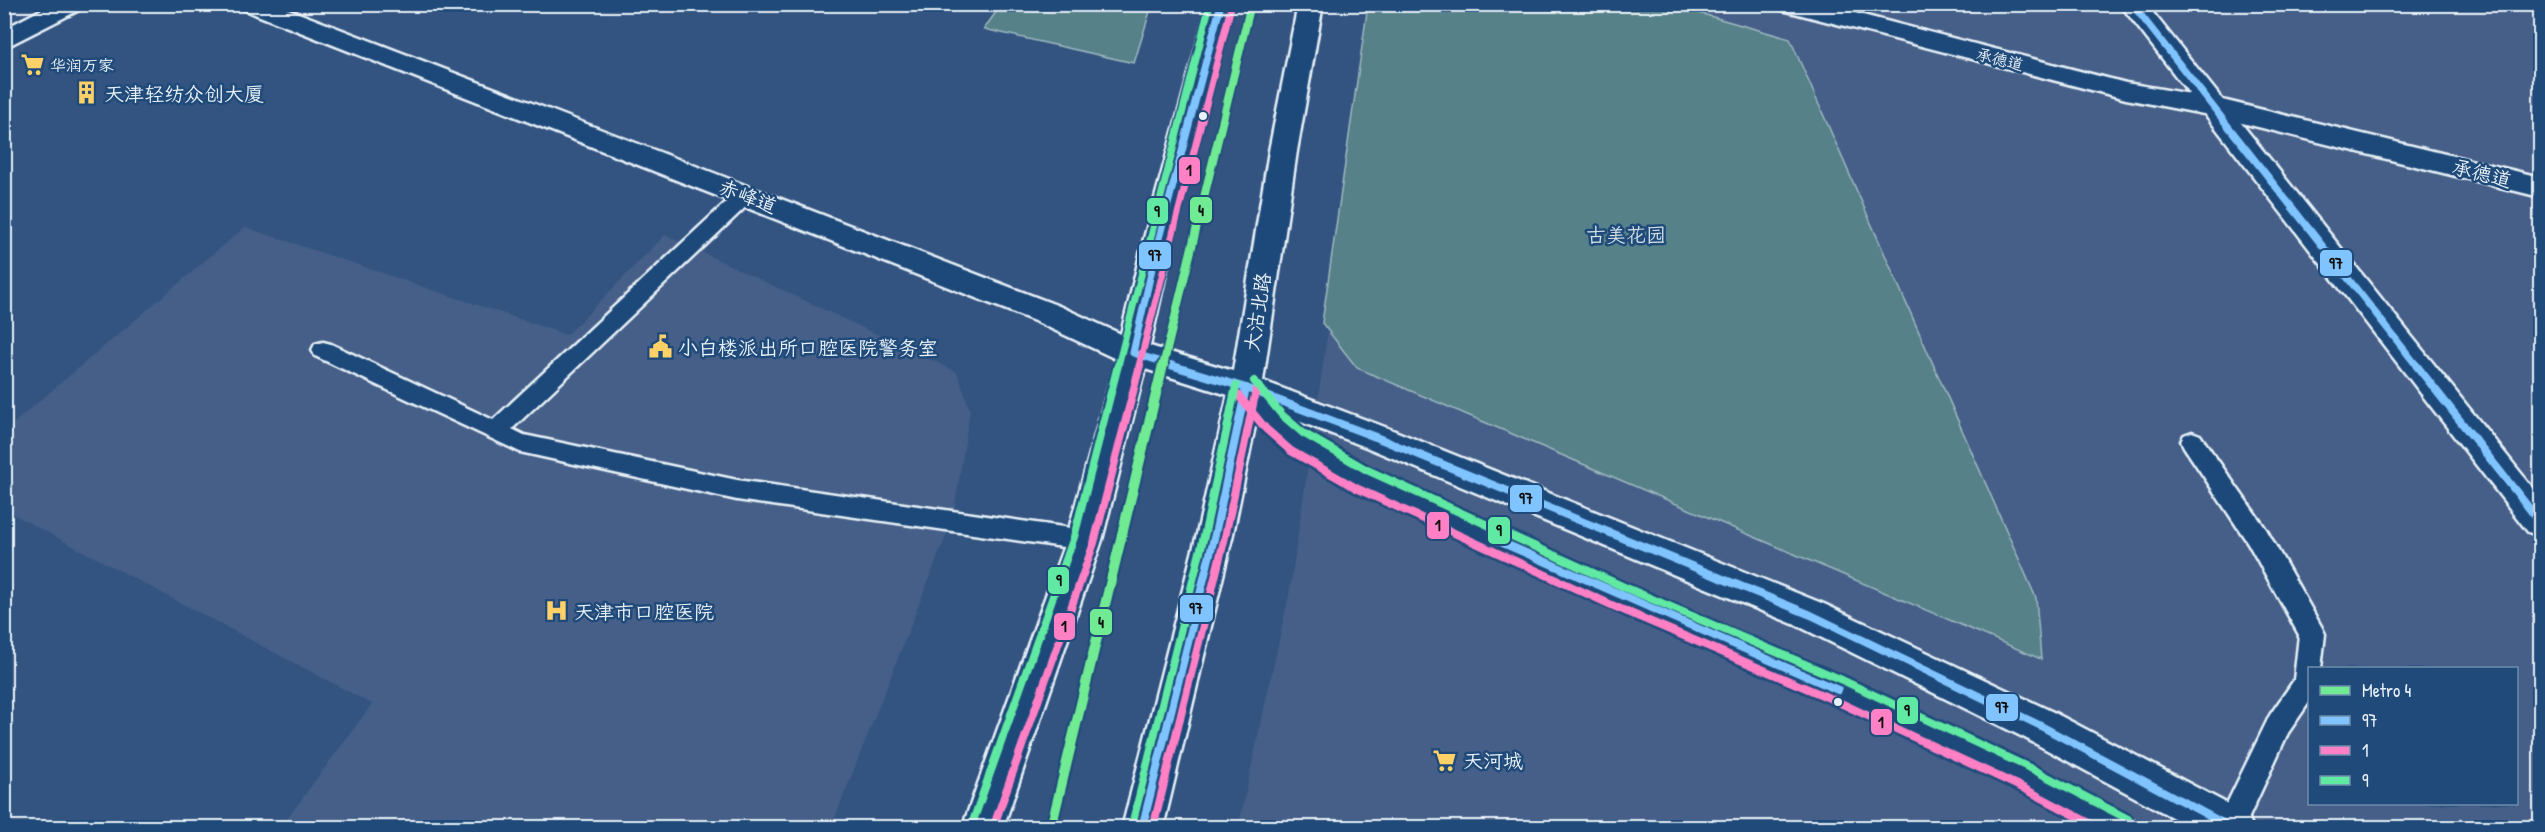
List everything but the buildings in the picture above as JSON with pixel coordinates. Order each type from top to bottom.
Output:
[{"type":"main road","points":[[4,40],[72,4]]},
{"type":"main road","name":"赤峰道","points":[[251,4],[1048,314],[1132,353],[1246,388],[1378,438],[1811,615],[2039,724],[2232,827]]},
{"type":"main road","points":[[982,828],[1084,540],[1158,242],[1221,4]]},
{"type":"main road","name":"大沽北路","points":[[1142,828],[1215,534],[1246,388],[1283,151],[1311,4]]},
{"type":"main road","name":"承德道","points":[[1788,4],[2126,91],[2214,107]]},
{"type":"main road","name":"承德道","points":[[1827,4],[2127,81],[2214,107],[2541,187]]},
{"type":"main road","points":[[2132,4],[2541,522]]},
{"type":"lane","points":[[496,431],[746,195]]},
{"type":"lane","points":[[323,351],[520,443],[737,490],[1084,540]]},
{"type":"lane","points":[[1246,388],[1274,422],[1297,442],[1362,478],[1620,597],[1848,695],[2030,780],[2123,828]]},
{"type":"lane","points":[[2192,441],[2257,536],[2312,634],[2309,667]]},
{"type":"lane","points":[[2232,827],[2278,724],[2307,683],[2308,673]]},
{"type":"shaded area","points":[[1376,5],[2540,5],[2540,827],[1238,828],[1289,595]]},
{"type":"shaded area","name":"天津市口腔医院","points":[[245,227],[567,335],[665,235],[957,372],[970,410],[953,518],[831,828],[281,827],[372,704],[5,510],[4,431]]},
{"type":"green space","points":[[1001,5],[1152,5],[1134,63],[984,29]]},
{"type":"green space","name":"古美花园","points":[[1368,5],[1671,5],[1790,39],[2036,598],[2041,659],[1357,368],[1322,323]]},
{"type":"metro line","name":"4","points":[[1051,828],[1251,4]]},
{"type":"transit line","name":"9","points":[[972,824],[1074,537],[1210,4]]},
{"type":"transit line","name":"97","points":[[1221,4],[1158,242],[1133,353],[1246,388],[1378,438],[1811,615],[2039,725],[2232,828]]},
{"type":"transit line","name":"97","points":[[2132,4],[2540,522]]},
{"type":"transit line","name":"1","points":[[993,828],[1094,543],[1231,7]]},
{"type":"transit line","name":"9","points":[[1254,381],[1282,415],[1303,433],[1367,470],[1624,587],[1842,680],[2034,770],[2128,819]]},
{"type":"transit line","name":"9","points":[[1132,825],[1205,532],[1236,386]]},
{"type":"transit line","name":"97","points":[[1142,828],[1215,534],[1246,388]]},
{"type":"transit line","name":"1","points":[[1153,828],[1225,537],[1256,390]]},
{"type":"transit line","name":"1","points":[[1238,395],[1266,429],[1291,451],[1358,489],[1616,607],[1834,700],[2025,789],[2099,828]]},
{"type":"transit line","name":"97","points":[[1496,540],[1838,690]]},
{"type":"place","name":"华润万家","points":[[32,65]]},
{"type":"place","name":"天津轻纺众创大厦","points":[[86,93]]},
{"type":"place","name":"小白楼派出所口腔医院警务室","points":[[660,347]]},
{"type":"place","name":"天津市口腔医院","points":[[556,611]]},
{"type":"place","name":"天河城","points":[[1445,760]]}]
